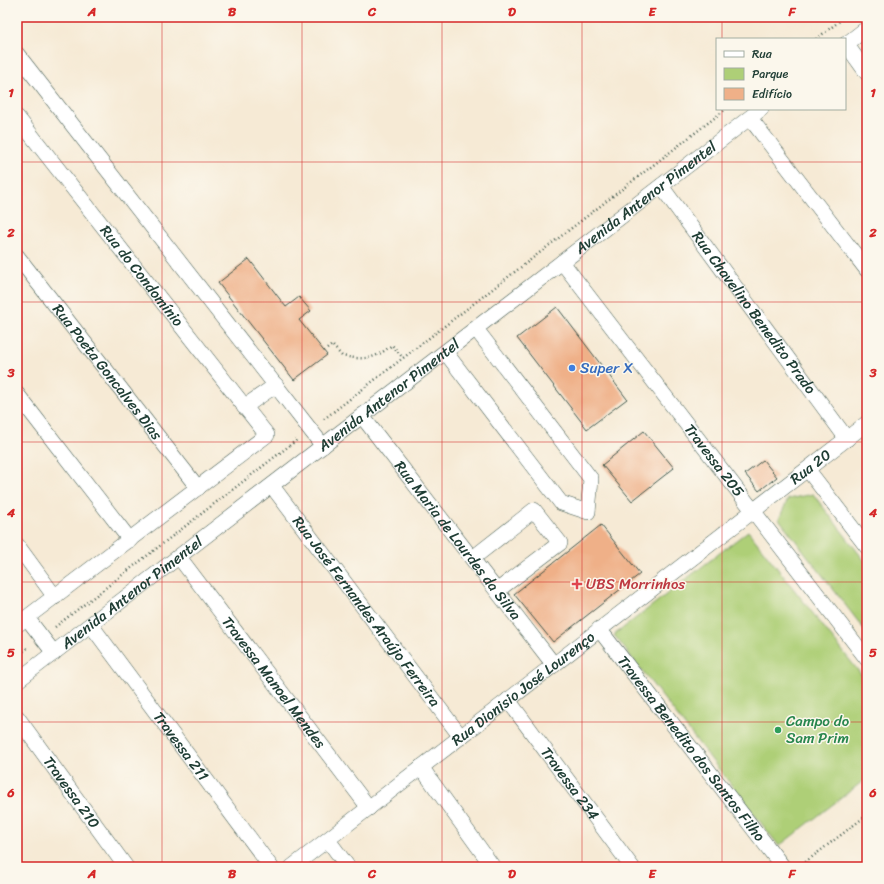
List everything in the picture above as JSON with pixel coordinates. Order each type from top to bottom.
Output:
[{"type":"street","points":[[846,43],[867,28]]},
{"type":"street","points":[[846,45],[867,73]]},
{"type":"street","points":[[17,54],[323,446]]},
{"type":"street","points":[[756,113],[867,270]]},
{"type":"street","name":"Avenida Antenor Pimentel","points":[[17,682],[756,113]]},
{"type":"street","name":"Rua do Condomínio","points":[[17,117],[267,435],[198,488]]},
{"type":"street","name":"Rua Chavelino Benedito Prado","points":[[661,186],[847,439]]},
{"type":"street","name":"Rua Poeta Goncalves Dias","points":[[17,256],[198,488]]},
{"type":"street","name":"Travessa 205","points":[[562,262],[867,659]]},
{"type":"street","points":[[446,353],[561,503],[588,512],[591,479],[476,329]]},
{"type":"street","points":[[244,407],[276,386]]},
{"type":"street","points":[[17,394],[130,540]]},
{"type":"street","name":"Rua Maria de Lourdes da Silva","points":[[362,416],[498,590],[554,665]]},
{"type":"street","name":"Rua 20","points":[[753,510],[808,470],[867,423]]},
{"type":"street","points":[[808,470],[867,547]]},
{"type":"street","name":"Rua José Fernandes Araújo Ferreira","points":[[272,486],[461,737]]},
{"type":"street","points":[[54,653],[42,637],[22,622],[198,488]]},
{"type":"street","points":[[473,558],[534,510],[560,543],[498,590]]},
{"type":"street","name":"Rua Dionisio José Lourenço","points":[[292,867],[753,510]]},
{"type":"street","points":[[17,545],[55,597]]},
{"type":"street","name":"Travessa Manoel Mendes","points":[[179,558],[369,808]]},
{"type":"street","name":"Travessa 211","points":[[91,625],[271,867]]},
{"type":"street","name":"Travessa Benedito dos Santos Filho","points":[[600,629],[782,867]]},
{"type":"street","name":"Travessa 234","points":[[508,700],[632,867]]},
{"type":"street","name":"Travessa 210","points":[[17,717],[126,867]]},
{"type":"street","points":[[421,767],[493,867]]},
{"type":"street","points":[[328,840],[348,867]]},
{"type":"path","points":[[817,38],[845,17]]},
{"type":"path","points":[[17,656],[282,450],[311,430],[725,110]]},
{"type":"path","points":[[327,349],[332,345],[342,356],[370,358],[381,354],[392,345],[403,358]]},
{"type":"path","points":[[799,867],[867,815]]},
{"type":"green space","points":[[813,494],[867,564],[867,633],[779,519],[788,499]]},
{"type":"green space","name":"Campo do Sam Prim","points":[[748,531],[867,682],[867,778],[779,846],[614,635]]},
{"type":"building","points":[[249,259],[286,307],[299,297],[311,311],[299,320],[327,355],[294,380],[218,283]]},
{"type":"building","name":"Super X","points":[[557,307],[627,399],[587,429],[517,338]]},
{"type":"building","points":[[644,431],[674,468],[632,501],[602,465]]},
{"type":"building","points":[[763,460],[777,477],[759,491],[745,474]]},
{"type":"building","name":"UBS Morrinhos","points":[[601,525],[640,574],[553,642],[514,594]]},
{"type":"place","name":"Super X","points":[[572,368]]},
{"type":"place","name":"UBS Morrinhos","points":[[577,584]]},
{"type":"place","name":"Campo do Sam Prim","points":[[778,730]]}]
